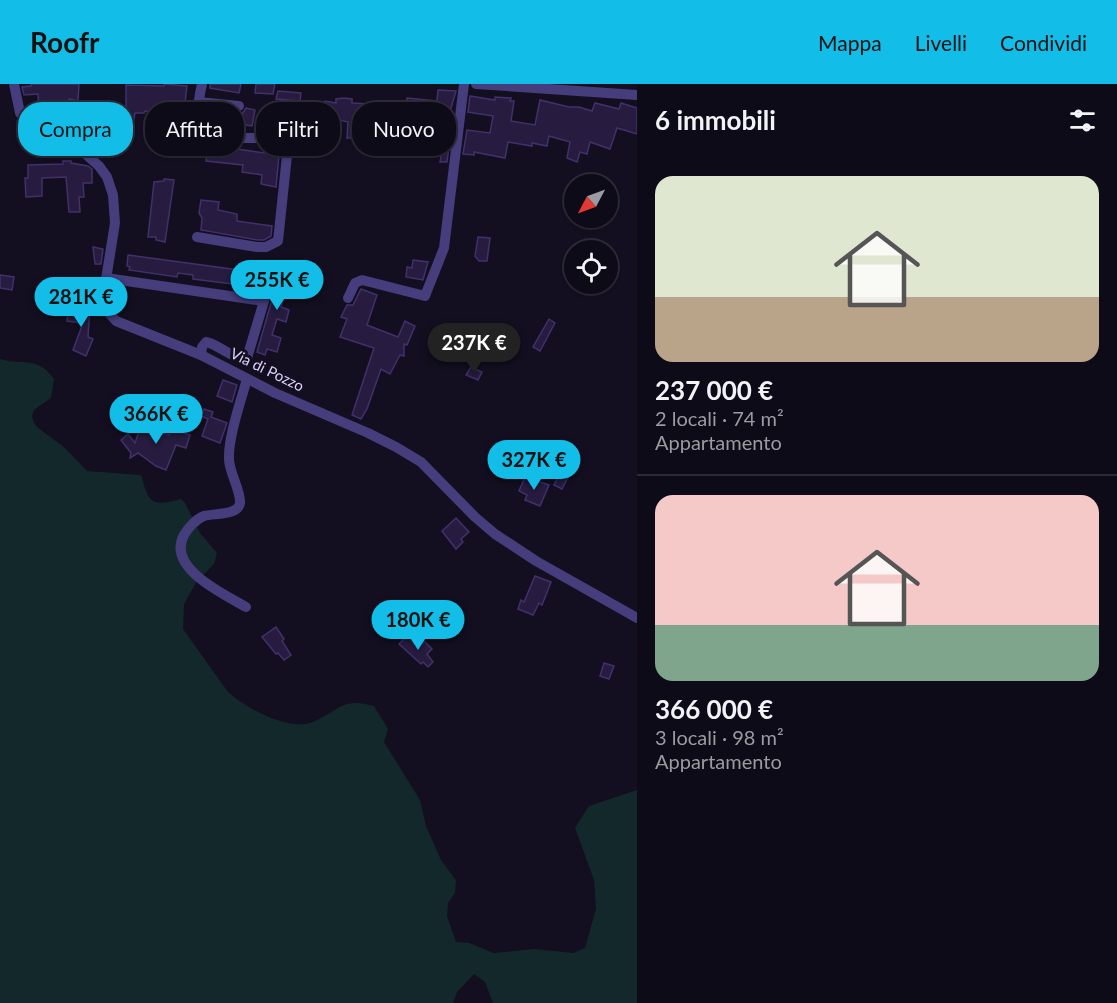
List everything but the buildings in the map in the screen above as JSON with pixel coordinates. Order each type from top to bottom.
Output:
[{"type":"street","name":"Via di Pozzo","points":[[14,84],[20,113],[24,117],[59,130],[99,166],[107,177],[113,195],[115,223],[104,304],[116,321],[201,355],[248,379],[368,433],[420,462],[495,534],[536,561],[637,618]]},
{"type":"street","points":[[198,102],[202,84]]},
{"type":"street","points":[[348,298],[355,283],[362,280],[425,296],[444,248],[464,84]]},
{"type":"street","points":[[476,84],[577,88],[637,94]]},
{"type":"street","points":[[197,237],[257,247],[266,247],[278,241],[288,146],[280,139],[244,137]]},
{"type":"street","points":[[201,355],[202,347],[206,342],[243,359],[247,358],[264,301],[271,266]]},
{"type":"street","points":[[106,278],[264,301]]},
{"type":"street","points":[[246,607],[192,572],[181,552],[181,544],[189,529],[198,519],[239,507],[240,500],[228,457],[248,379]]},
{"type":"green space","points":[[0,359],[35,364],[54,379],[51,398],[34,410],[32,416],[34,423],[64,447],[87,471],[141,475],[153,501],[164,503],[181,499],[185,503],[200,533],[217,553],[214,564],[197,581],[184,604],[183,629],[228,692],[268,717],[292,724],[313,722],[348,704],[374,706],[388,729],[384,742],[420,800],[426,826],[441,860],[456,880],[455,893],[448,903],[447,916],[456,942],[469,943],[494,953],[534,949],[573,953],[585,948],[596,909],[594,880],[575,828],[589,806],[637,790],[637,1003],[493,1003],[485,982],[474,974],[457,992],[453,1003],[0,1003]]}]
